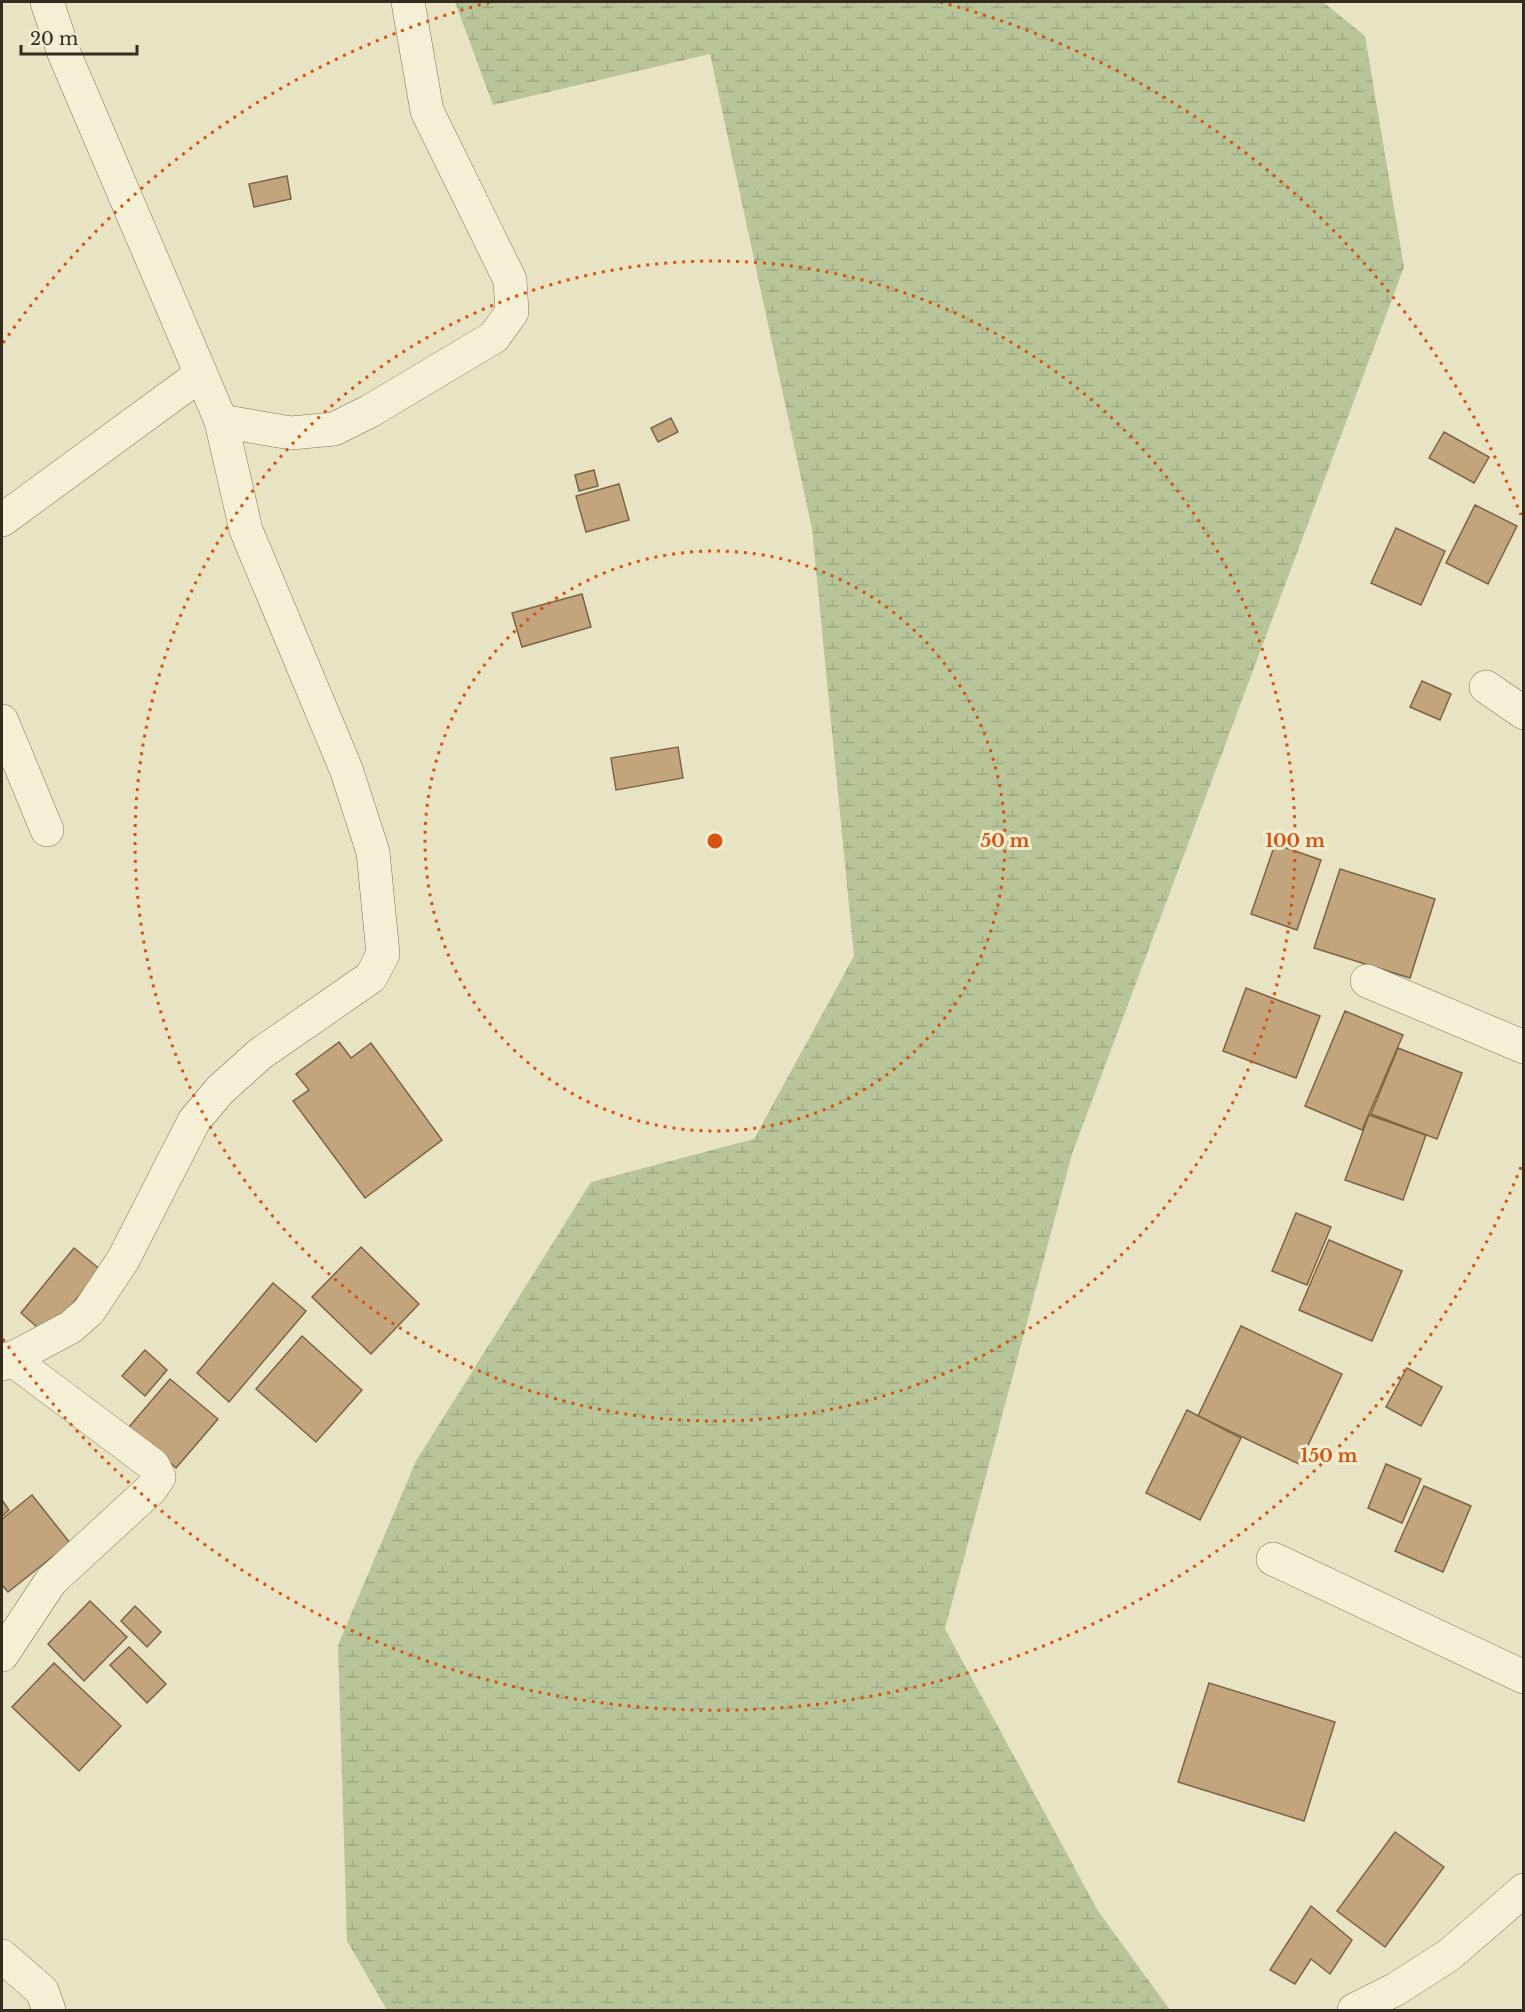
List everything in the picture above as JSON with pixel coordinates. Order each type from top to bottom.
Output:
[{"type":"street","points":[[2,1655],[51,1581],[151,1489],[159,1477],[153,1465],[6,1361],[71,1327],[89,1311],[123,1260],[194,1121],[220,1090],[260,1054],[371,977],[382,954],[373,852],[346,769],[246,530],[221,422],[64,52],[47,2]]},
{"type":"street","points":[[221,422],[291,433],[334,429],[370,411],[494,337],[512,312],[510,280],[427,111],[408,2]]},
{"type":"street","points":[[2,520],[200,375]]},
{"type":"street","points":[[1486,687],[1524,713]]},
{"type":"street","points":[[2,722],[47,830]]},
{"type":"street","points":[[1367,981],[1524,1047]]},
{"type":"street","points":[[1273,1559],[1524,1677]]},
{"type":"street","points":[[1354,2010],[1403,2000],[1449,1955],[1524,1890]]},
{"type":"street","points":[[2,1956],[42,1991],[49,2010]]},
{"type":"green space","points":[[455,2],[1323,2],[1365,36],[1404,267],[1072,1154],[945,1629],[1098,1911],[1170,2010],[387,2010],[347,1941],[338,1645],[416,1461],[591,1182],[754,1139],[854,956],[812,529],[710,54],[493,105]]},
{"type":"building","points":[[287,176],[291,199],[254,207],[249,184]]},
{"type":"building","points":[[671,418],[678,432],[658,442],[651,428]]},
{"type":"building","points":[[1444,432],[1489,457],[1474,483],[1429,458]]},
{"type":"building","points":[[594,470],[598,486],[579,491],[575,475]]},
{"type":"building","points":[[619,484],[629,520],[586,532],[576,496]]},
{"type":"building","points":[[1475,505],[1517,526],[1488,584],[1446,563]]},
{"type":"building","points":[[1396,528],[1445,551],[1421,605],[1371,583]]},
{"type":"building","points":[[582,594],[591,627],[522,647],[512,613]]},
{"type":"building","points":[[1422,681],[1451,694],[1440,720],[1410,707]]},
{"type":"building","points":[[678,747],[683,778],[616,790],[611,758]]},
{"type":"building","points":[[1275,844],[1321,860],[1297,930],[1251,914]]},
{"type":"building","points":[[1340,869],[1435,899],[1410,978],[1314,948]]},
{"type":"building","points":[[1246,988],[1320,1016],[1296,1078],[1223,1051]]},
{"type":"building","points":[[1345,1011],[1403,1035],[1362,1130],[1305,1106]]},
{"type":"building","points":[[339,1042],[351,1058],[371,1043],[442,1140],[365,1198],[293,1101],[309,1090],[296,1074]]},
{"type":"building","points":[[1398,1048],[1462,1073],[1437,1139],[1371,1114]]},
{"type":"building","points":[[1369,1115],[1426,1135],[1403,1200],[1345,1180]]},
{"type":"building","points":[[1296,1213],[1331,1227],[1307,1285],[1272,1271]]},
{"type":"building","points":[[1329,1240],[1402,1271],[1372,1341],[1299,1310]]},
{"type":"building","points":[[361,1247],[419,1304],[371,1354],[312,1297]]},
{"type":"building","points":[[74,1248],[101,1270],[46,1335],[21,1313]]},
{"type":"building","points":[[273,1283],[306,1311],[229,1402],[197,1373]]},
{"type":"building","points":[[1241,1326],[1342,1374],[1299,1464],[1198,1416]]},
{"type":"building","points":[[302,1336],[362,1390],[316,1442],[256,1389]]},
{"type":"building","points":[[145,1350],[167,1370],[145,1396],[122,1376]]},
{"type":"building","points":[[1407,1368],[1442,1387],[1421,1426],[1386,1407]]},
{"type":"building","points":[[170,1379],[218,1419],[176,1468],[129,1427]]},
{"type":"building","points":[[1187,1410],[1241,1438],[1200,1520],[1146,1493]]},
{"type":"building","points":[[1386,1464],[1421,1479],[1402,1523],[1368,1508]]},
{"type":"building","points":[[1424,1486],[1471,1506],[1443,1572],[1395,1551]]},
{"type":"building","points":[[32,1495],[70,1543],[8,1592],[2,1585],[2,1519]]},
{"type":"building","points":[[2,1500],[9,1510],[2,1516]]},
{"type":"building","points":[[90,1601],[127,1637],[84,1681],[48,1644]]},
{"type":"building","points":[[135,1606],[161,1632],[147,1647],[121,1621]]},
{"type":"building","points":[[129,1647],[166,1684],[147,1703],[110,1665]]},
{"type":"building","points":[[54,1663],[121,1726],[79,1771],[12,1707]]},
{"type":"building","points":[[1209,1683],[1335,1722],[1304,1821],[1178,1782]]},
{"type":"building","points":[[1395,1832],[1444,1867],[1385,1947],[1337,1911]]},
{"type":"building","points":[[1311,1906],[1352,1940],[1330,1974],[1311,1959],[1295,1984],[1270,1970]]}]
